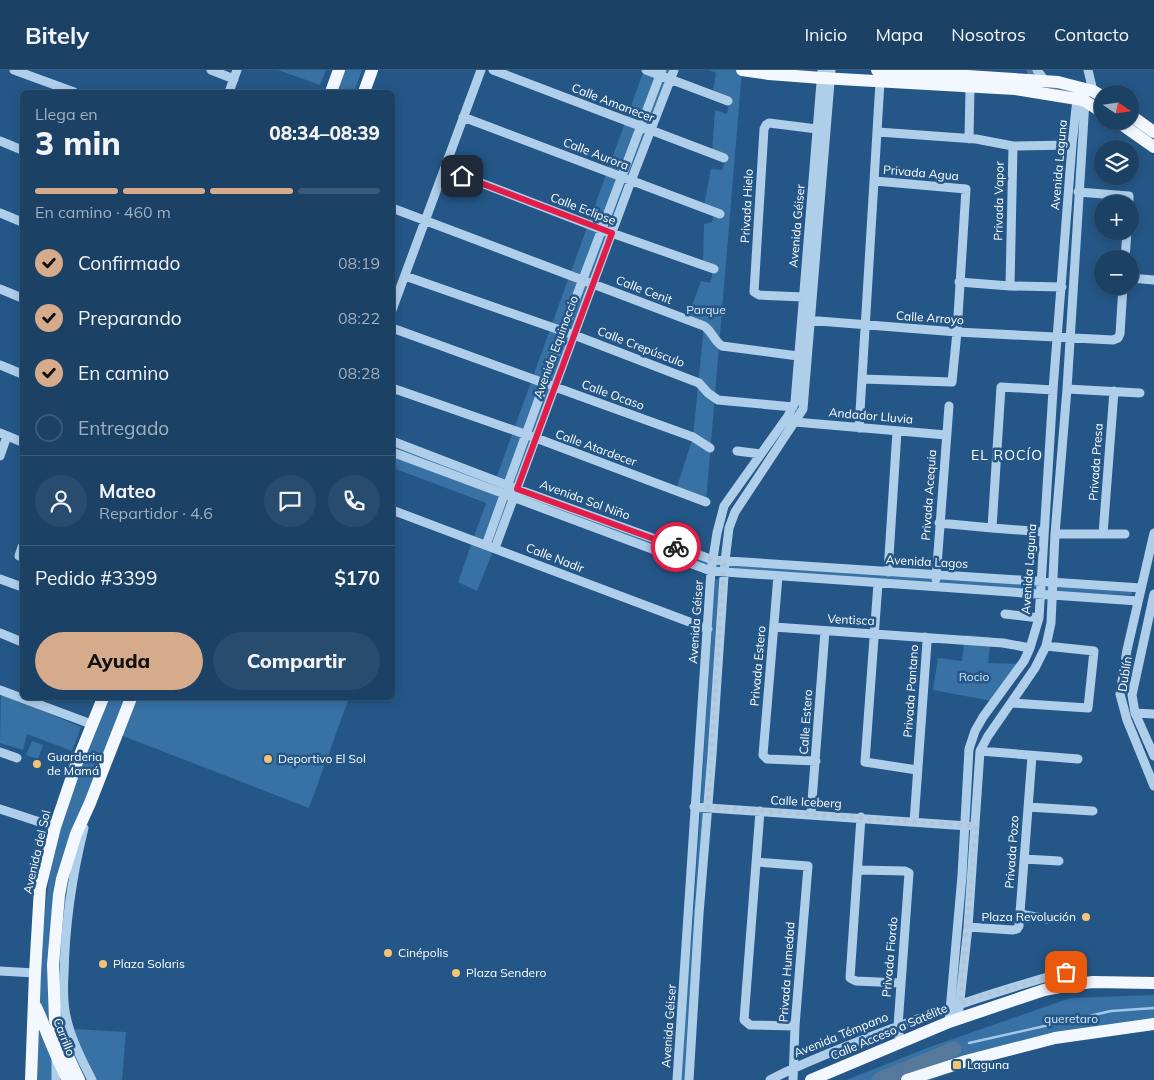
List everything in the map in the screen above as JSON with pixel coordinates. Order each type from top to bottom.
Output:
[{"type":"main road","points":[[332,90],[339,70]]},
{"type":"main road","points":[[365,90],[372,70]]},
{"type":"main road","points":[[742,70],[922,79],[1026,75],[1094,92]]},
{"type":"main road","points":[[969,78],[1027,91],[1081,100],[1094,107]]},
{"type":"main road","points":[[1139,121],[1154,132]]},
{"type":"main road","points":[[1130,130],[1154,147]]},
{"type":"main road","name":"Avenida del Sol","points":[[31,1080],[40,888],[55,828],[91,724],[102,700]]},
{"type":"main road","points":[[79,1080],[64,1048],[55,1020],[53,965],[59,895],[71,848],[130,700]]},
{"type":"main road","name":"Calle Acceso a Satélite","points":[[811,1080],[954,1020],[1044,990],[1093,982],[1154,983]]},
{"type":"main road","name":"Carrillo","points":[[35,1005],[45,1026],[56,1059],[68,1080]]},
{"type":"main road","points":[[907,1080],[1056,1038],[1154,1024]]},
{"type":"street","points":[[14,70],[69,90]]},
{"type":"street","points":[[211,70],[235,74],[230,90]]},
{"type":"street","points":[[395,302],[481,70]]},
{"type":"street","name":"Calle Amanecer","points":[[493,70],[724,158]]},
{"type":"street","points":[[646,70],[661,73],[670,79],[728,101]]},
{"type":"street","name":"Avenida Equinoccio","points":[[495,548],[509,497],[508,485],[554,388],[674,70]]},
{"type":"street","points":[[1037,70],[1045,81]]},
{"type":"street","points":[[1088,70],[1095,85]]},
{"type":"street","name":"Avenida Equinoccio","points":[[486,545],[509,497],[517,489],[545,384],[563,332],[661,73]]},
{"type":"street","name":"Avenida Géiser","points":[[678,1080],[686,973],[694,806],[711,571],[716,533],[724,506],[795,402],[798,356],[806,320],[804,297],[816,202],[817,129],[826,74]]},
{"type":"street","name":"Avenida Géiser","points":[[689,1080],[699,914],[716,702],[724,561],[729,528],[735,512],[803,409],[806,320],[826,74]]},
{"type":"street","points":[[875,181],[878,132],[878,76]]},
{"type":"street","points":[[969,78],[969,139]]},
{"type":"street","name":"Avenida Laguna","points":[[954,1020],[960,1003],[968,927],[964,915],[964,826],[968,749],[975,731],[1024,661],[1039,618],[1072,145],[1081,100]]},
{"type":"street","name":"Avenida Laguna","points":[[954,1020],[950,1007],[976,826],[980,751],[988,736],[1035,668],[1046,646],[1051,623],[1055,534],[1067,389],[1077,219],[1081,100]]},
{"type":"street","name":"Calle Aurora","points":[[462,117],[720,214]]},
{"type":"street","name":"Privada Hielo","points":[[804,297],[759,295],[754,292],[764,129],[769,123],[817,129]]},
{"type":"street","points":[[878,132],[969,139],[1013,146]]},
{"type":"street","points":[[0,141],[20,149]]},
{"type":"street","name":"Privada Vapor","points":[[1010,286],[1013,146],[1072,145]]},
{"type":"street","name":"Calle Eclipse","points":[[445,169],[602,230],[714,269]]},
{"type":"street","name":"Privada Agua","points":[[859,428],[862,379],[866,325],[875,181],[966,189],[952,382],[862,379]]},
{"type":"street","points":[[1078,192],[1116,195]]},
{"type":"street","name":"Calle Cenit","points":[[395,209],[704,326],[708,328],[718,344],[722,346],[798,356]]},
{"type":"street","points":[[0,213],[20,221]]},
{"type":"street","points":[[1067,219],[1077,219]]},
{"type":"street","name":"Calle Crepúsculo","points":[[405,276],[574,335],[699,383],[711,396],[720,401],[793,407]]},
{"type":"street","points":[[1139,279],[1154,280]]},
{"type":"street","points":[[959,282],[1010,286],[1062,287]]},
{"type":"street","points":[[0,290],[20,297]]},
{"type":"street","name":"Calle Arroyo","points":[[806,320],[957,332],[1113,340],[1118,338],[1122,295]]},
{"type":"street","name":"Calle Ocaso","points":[[395,329],[693,437],[710,448]]},
{"type":"street","points":[[0,366],[20,373]]},
{"type":"street","points":[[992,528],[1002,387],[1054,390]]},
{"type":"street","name":"Calle Atardecer","points":[[395,389],[706,502]]},
{"type":"street","points":[[1067,389],[1140,394]]},
{"type":"street","name":"Privada Presa","points":[[1103,534],[1114,391]]},
{"type":"street","name":"Privada Acequia","points":[[936,587],[939,523],[949,406]]},
{"type":"street","name":"Andador Lluvia","points":[[781,425],[859,428],[946,435]]},
{"type":"street","points":[[888,572],[897,431]]},
{"type":"street","points":[[0,456],[4,435],[20,441]]},
{"type":"street","name":"Avenida Sol Niño","points":[[395,442],[517,489],[713,560]]},
{"type":"street","points":[[737,451],[761,454]]},
{"type":"street","name":"Avenida Sol Niño","points":[[395,453],[711,571]]},
{"type":"street","points":[[1049,459],[1061,460]]},
{"type":"street","points":[[736,488],[746,495]]},
{"type":"street","name":"Calle Nadir","points":[[395,511],[708,629]]},
{"type":"street","points":[[939,523],[1044,532]]},
{"type":"street","points":[[1154,533],[1126,650],[1120,694],[1127,720],[1154,786]]},
{"type":"street","points":[[1055,534],[1125,534]]},
{"type":"street","name":"Avenida Lagos","points":[[713,560],[836,570],[1141,588]]},
{"type":"street","points":[[836,570],[836,580]]},
{"type":"street","name":"Avenida Lagos","points":[[711,571],[1138,601]]},
{"type":"street","name":"Privada Estero","points":[[778,576],[763,755],[764,758],[816,761]]},
{"type":"street","points":[[0,578],[20,587]]},
{"type":"street","points":[[878,583],[865,762],[917,770]]},
{"type":"street","name":"Dublín","points":[[1154,594],[1132,695],[1135,713],[1154,756]]},
{"type":"street","points":[[1005,614],[1039,618]]},
{"type":"street","name":"Ventisca","points":[[774,627],[925,637]]},
{"type":"street","name":"Calle Estero","points":[[811,814],[825,631]]},
{"type":"street","points":[[0,633],[20,641]]},
{"type":"street","name":"Privada Pantano","points":[[914,822],[927,642],[925,637],[1003,643],[1030,648]]},
{"type":"street","points":[[1012,703],[1088,708],[1094,651],[1046,646]]},
{"type":"street","points":[[1024,661],[1035,668]]},
{"type":"street","points":[[0,692],[20,699]]},
{"type":"street","points":[[23,700],[91,724]]},
{"type":"street","points":[[703,702],[716,702]]},
{"type":"street","points":[[1135,713],[1154,714]]},
{"type":"street","points":[[980,751],[1078,759]]},
{"type":"street","points":[[0,752],[17,758]]},
{"type":"street","name":"Privada Pozo","points":[[1020,914],[1032,756]]},
{"type":"street","points":[[90,803],[69,902],[64,956],[63,997],[67,1023],[78,1053],[92,1080]]},
{"type":"street","name":"Calle Iceberg","points":[[694,806],[976,826]]},
{"type":"street","points":[[1028,807],[1094,811]]},
{"type":"street","points":[[0,809],[55,828]]},
{"type":"street","points":[[760,811],[744,1020],[747,1024],[795,1026]]},
{"type":"street","points":[[861,817],[850,978],[856,981],[900,983]]},
{"type":"street","points":[[1024,859],[1058,861]]},
{"type":"street","name":"Privada Humedad","points":[[757,862],[808,866],[795,1026],[793,1080]]},
{"type":"street","name":"Privada Fiordo","points":[[858,870],[904,871],[909,873],[900,983],[898,1026],[900,1042]]},
{"type":"street","points":[[688,913],[699,914]]},
{"type":"street","points":[[968,927],[1017,929],[1020,914],[1048,919]]},
{"type":"street","points":[[0,971],[35,972]]},
{"type":"street","name":"Avenida Témpano","points":[[770,1080],[793,1068],[960,1003],[1066,972]]},
{"type":"street","points":[[682,1012],[694,1013]]},
{"type":"street","points":[[56,1059],[56,1080]]},
{"type":"green space","points":[[278,70],[326,70],[320,85]]},
{"type":"green space","points":[[344,70],[362,70],[355,90],[337,90]]},
{"type":"green space","points":[[644,70],[674,70],[517,489],[713,560],[1132,591],[1132,595],[1031,591],[709,570],[515,496],[477,591],[458,582],[486,503],[395,469],[395,441],[497,476]]},
{"type":"green space","name":"Parque","points":[[709,70],[742,70],[706,502],[676,490],[693,437],[704,326],[687,319],[701,281],[710,283],[714,269],[703,265],[704,224],[712,222],[715,212],[704,205],[711,169],[722,170],[725,162],[712,153],[715,110],[727,114],[729,103],[712,95],[716,73]]},
{"type":"green space","points":[[715,579],[721,579],[686,1080],[680,1080],[695,892]]},
{"type":"green space","name":"Rocio","points":[[965,635],[991,637],[988,663],[1018,664],[992,701],[933,690],[938,658],[962,661]]},
{"type":"green space","points":[[1,693],[81,727],[72,751],[27,734],[23,750],[0,743]]},
{"type":"green space","points":[[103,700],[348,700],[309,808],[118,734],[70,859],[64,927],[67,1011],[72,1029],[126,1032],[122,1080],[33,1080],[35,1001],[53,840]]},
{"type":"green space","points":[[32,741],[43,745],[38,759],[26,755]]},
{"type":"green space","name":"queretaro","points":[[1154,995],[1154,1029],[1029,1045],[930,1080],[846,1080],[927,1048],[1070,998]]},
{"type":"waterway","points":[[1031,70],[1035,80],[1041,85],[1083,94],[1094,100]]},
{"type":"waterway","points":[[969,1043],[1111,1011],[1154,1008]]},
{"type":"waterway","points":[[879,1080],[954,1049]]},
{"type":"way so far","points":[[676,547],[713,560],[724,561],[708,807],[976,826],[960,1003],[1066,972]]},
{"type":"place","name":"Deportivo El Sol","points":[[268,759]]},
{"type":"place","name":"Guarderia de Mamá","points":[[37,764]]},
{"type":"place","name":"Plaza Revolución","points":[[1086,917]]},
{"type":"place","name":"Cinépolis","points":[[388,953]]},
{"type":"place","name":"Plaza Solaris","points":[[103,964]]},
{"type":"place","name":"Plaza Sendero","points":[[456,973]]},
{"type":"place","name":"Laguna","points":[[957,1065]]},
{"type":"district","name":"EL ROCÍO","points":[[1007,455]]},
{"type":"route","points":[[462,176],[612,233],[517,489],[676,547]]}]
